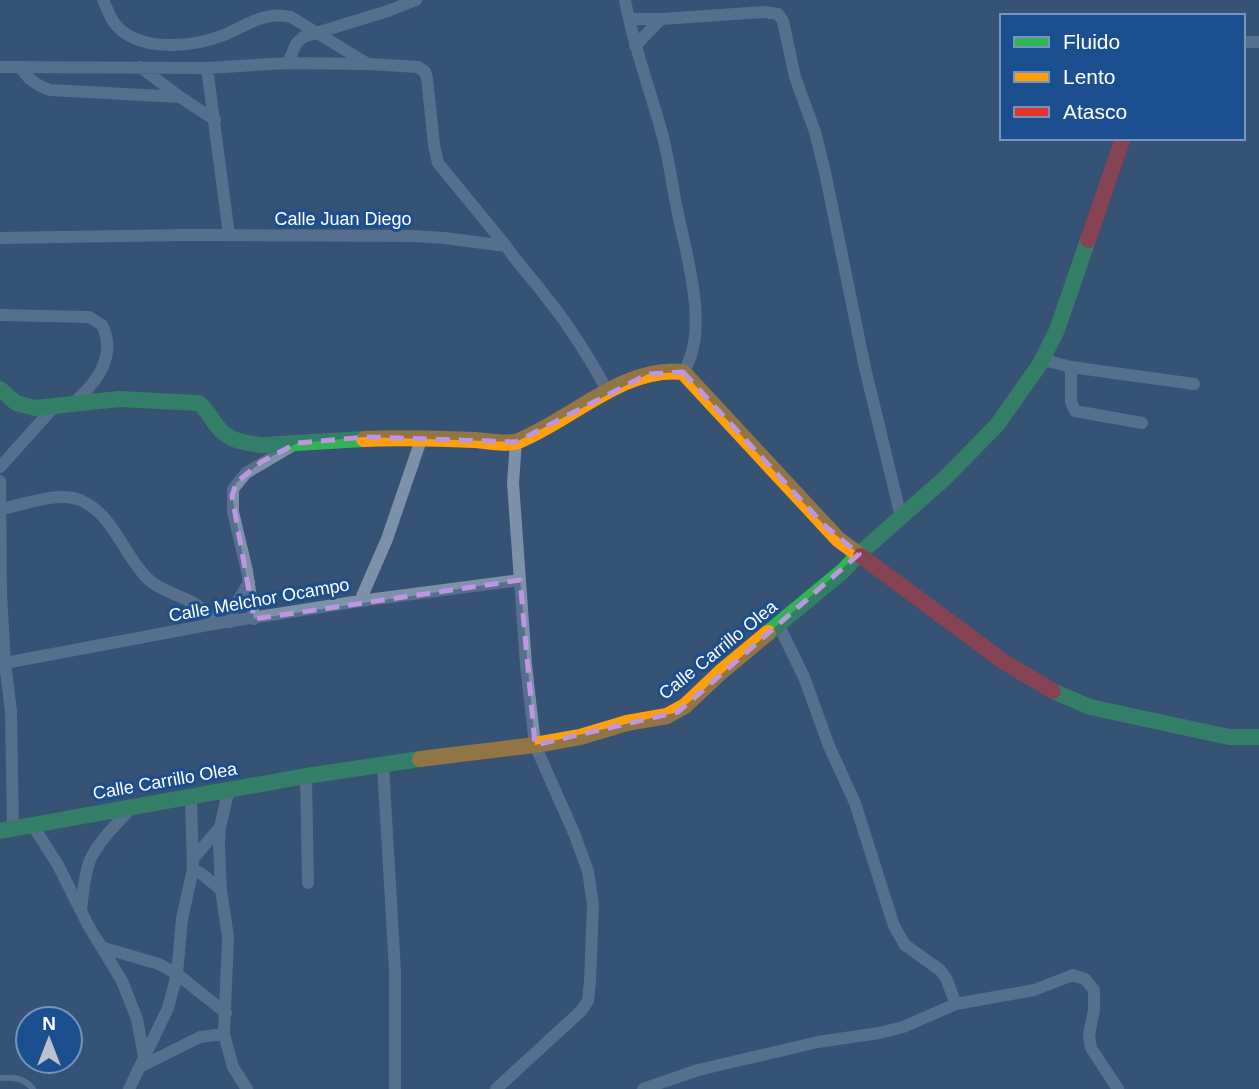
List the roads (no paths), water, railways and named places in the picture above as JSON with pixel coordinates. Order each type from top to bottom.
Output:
[{"type":"street","points":[[103,0],[115,24],[128,36],[146,42],[171,45],[198,43],[272,15],[291,17],[368,64]]},
{"type":"street","points":[[288,63],[296,44],[314,33],[388,12],[416,0]]},
{"type":"street","points":[[625,0],[635,46],[662,131],[692,282],[694,341],[692,354],[683,372]]},
{"type":"street","points":[[629,19],[764,12],[778,14],[783,21],[795,77],[815,132],[825,172],[865,368],[901,517]]},
{"type":"street","points":[[635,46],[661,19]]},
{"type":"street","points":[[0,67],[207,68],[288,63],[418,67],[425,72],[438,163],[521,268],[547,296],[608,392]]},
{"type":"street","points":[[139,66],[215,120]]},
{"type":"street","points":[[20,67],[36,85],[50,90],[180,97]]},
{"type":"street","points":[[207,68],[229,235]]},
{"type":"street","name":"Calle Carrillo Olea","points":[[7,831],[306,776],[473,751],[535,745],[580,737],[678,712],[714,677],[850,565],[987,437],[1044,360],[1076,279],[1122,140]]},
{"type":"street","name":"Calle Juan Diego","points":[[0,238],[229,235],[424,237],[506,246]]},
{"type":"street","points":[[0,315],[89,317],[102,325],[107,342],[106,361],[96,378],[71,405]]},
{"type":"street","points":[[1044,360],[1071,367],[1194,384]]},
{"type":"street","points":[[1071,367],[1071,402],[1075,411],[1142,423]]},
{"type":"street","points":[[0,388],[16,403],[35,408],[130,399],[193,402],[208,410],[221,432],[235,440],[262,445],[365,437],[516,442],[608,392],[656,372],[683,372],[838,539],[1004,662],[1065,698],[1090,707],[1229,737],[1259,737]]},
{"type":"street","points":[[0,467],[54,407]]},
{"type":"street","points":[[360,601],[387,539],[422,437]]},
{"type":"street","points":[[496,1089],[581,1011],[588,1000],[593,905],[588,871],[535,745],[513,484],[516,442]]},
{"type":"street","points":[[254,619],[239,530],[233,512],[233,489],[246,473],[297,443]]},
{"type":"street","points":[[0,481],[1,593],[11,711],[7,831]]},
{"type":"street","points":[[1,509],[57,497],[81,500],[98,513],[118,536],[151,582],[205,610],[213,624]]},
{"type":"street","name":"Calle Melchor Ocampo","points":[[5,663],[213,624],[520,580]]},
{"type":"street","points":[[230,622],[234,607],[249,582]]},
{"type":"street","points":[[779,626],[804,677],[829,746],[855,803],[894,926],[905,945],[940,970],[956,1004]]},
{"type":"street","points":[[383,765],[396,971],[395,1089]]},
{"type":"street","points":[[306,776],[308,883]]},
{"type":"street","points":[[229,789],[220,827],[218,865],[228,937],[224,1034],[233,1067],[247,1089]]},
{"type":"street","points":[[128,1089],[168,1008],[177,974],[182,919],[193,864],[191,798]]},
{"type":"street","points":[[81,911],[84,884],[91,859],[132,807]]},
{"type":"street","points":[[33,826],[58,865],[132,1003],[140,1033],[142,1062]]},
{"type":"street","points":[[193,864],[220,827]]},
{"type":"street","points":[[193,864],[221,890]]},
{"type":"street","points":[[104,948],[159,964],[177,974],[226,1013]]},
{"type":"street","points":[[643,1089],[698,1070],[818,1042],[904,1027],[956,1004],[1034,990],[1066,975],[1080,976],[1094,990],[1094,1010],[1089,1035],[1091,1048],[1118,1089]]},
{"type":"street","points":[[142,1062],[200,1037],[224,1034]]},
{"type":"lane","points":[[0,1077],[22,1079],[33,1089]]}]
